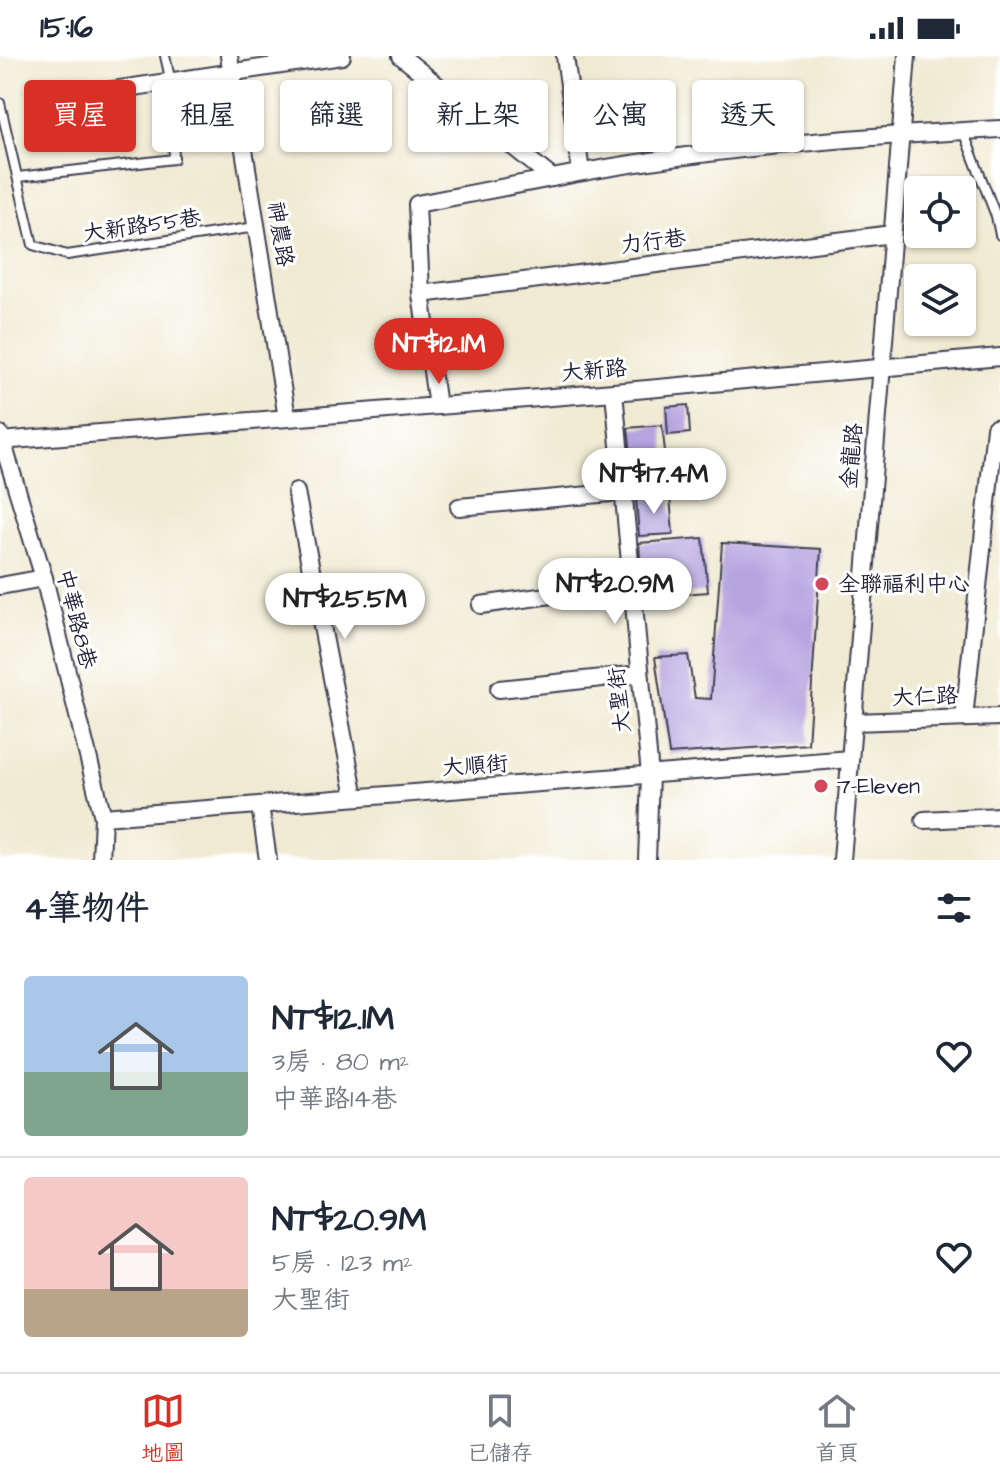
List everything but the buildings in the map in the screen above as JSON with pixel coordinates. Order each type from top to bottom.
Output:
[{"type":"street","name":"神農路","points":[[229,56],[287,418]]},
{"type":"street","points":[[185,80],[342,56]]},
{"type":"street","points":[[401,56],[552,178]]},
{"type":"street","points":[[565,56],[581,172]]},
{"type":"street","name":"金龍路","points":[[842,860],[907,56]]},
{"type":"street","points":[[437,406],[421,294],[417,204],[648,159],[900,134],[1000,129]]},
{"type":"street","name":"力行巷","points":[[421,294],[892,234]]},
{"type":"street","name":"大新路","points":[[1,438],[614,392],[1000,357]]},
{"type":"street","name":"大聖街","points":[[614,392],[650,775],[647,860]]},
{"type":"street","points":[[964,718],[995,428],[1000,427]]},
{"type":"street","name":"中華路8巷","points":[[1,438],[44,578],[103,817],[101,860]]},
{"type":"street","points":[[296,492],[355,797]]},
{"type":"street","points":[[459,507],[622,492]]},
{"type":"street","points":[[0,586],[44,578]]},
{"type":"street","points":[[481,605],[631,584]]},
{"type":"street","points":[[499,689],[640,674]]},
{"type":"street","name":"大仁路","points":[[853,722],[1000,717]]},
{"type":"street","name":"大順街","points":[[103,817],[850,759]]},
{"type":"street","points":[[260,805],[268,860]]},
{"type":"street","points":[[924,820],[1000,816]]},
{"type":"lane","points":[[165,56],[171,80]]},
{"type":"lane","points":[[0,103],[18,177],[174,159],[174,152]]},
{"type":"lane","points":[[963,131],[996,216],[1000,235]]},
{"type":"lane","name":"大新路55巷","points":[[18,177],[33,245],[67,255],[257,227]]},
{"type":"place","name":"全聯福利中心","points":[[822,584]]},
{"type":"place","name":"7-Eleven","points":[[821,786]]}]
